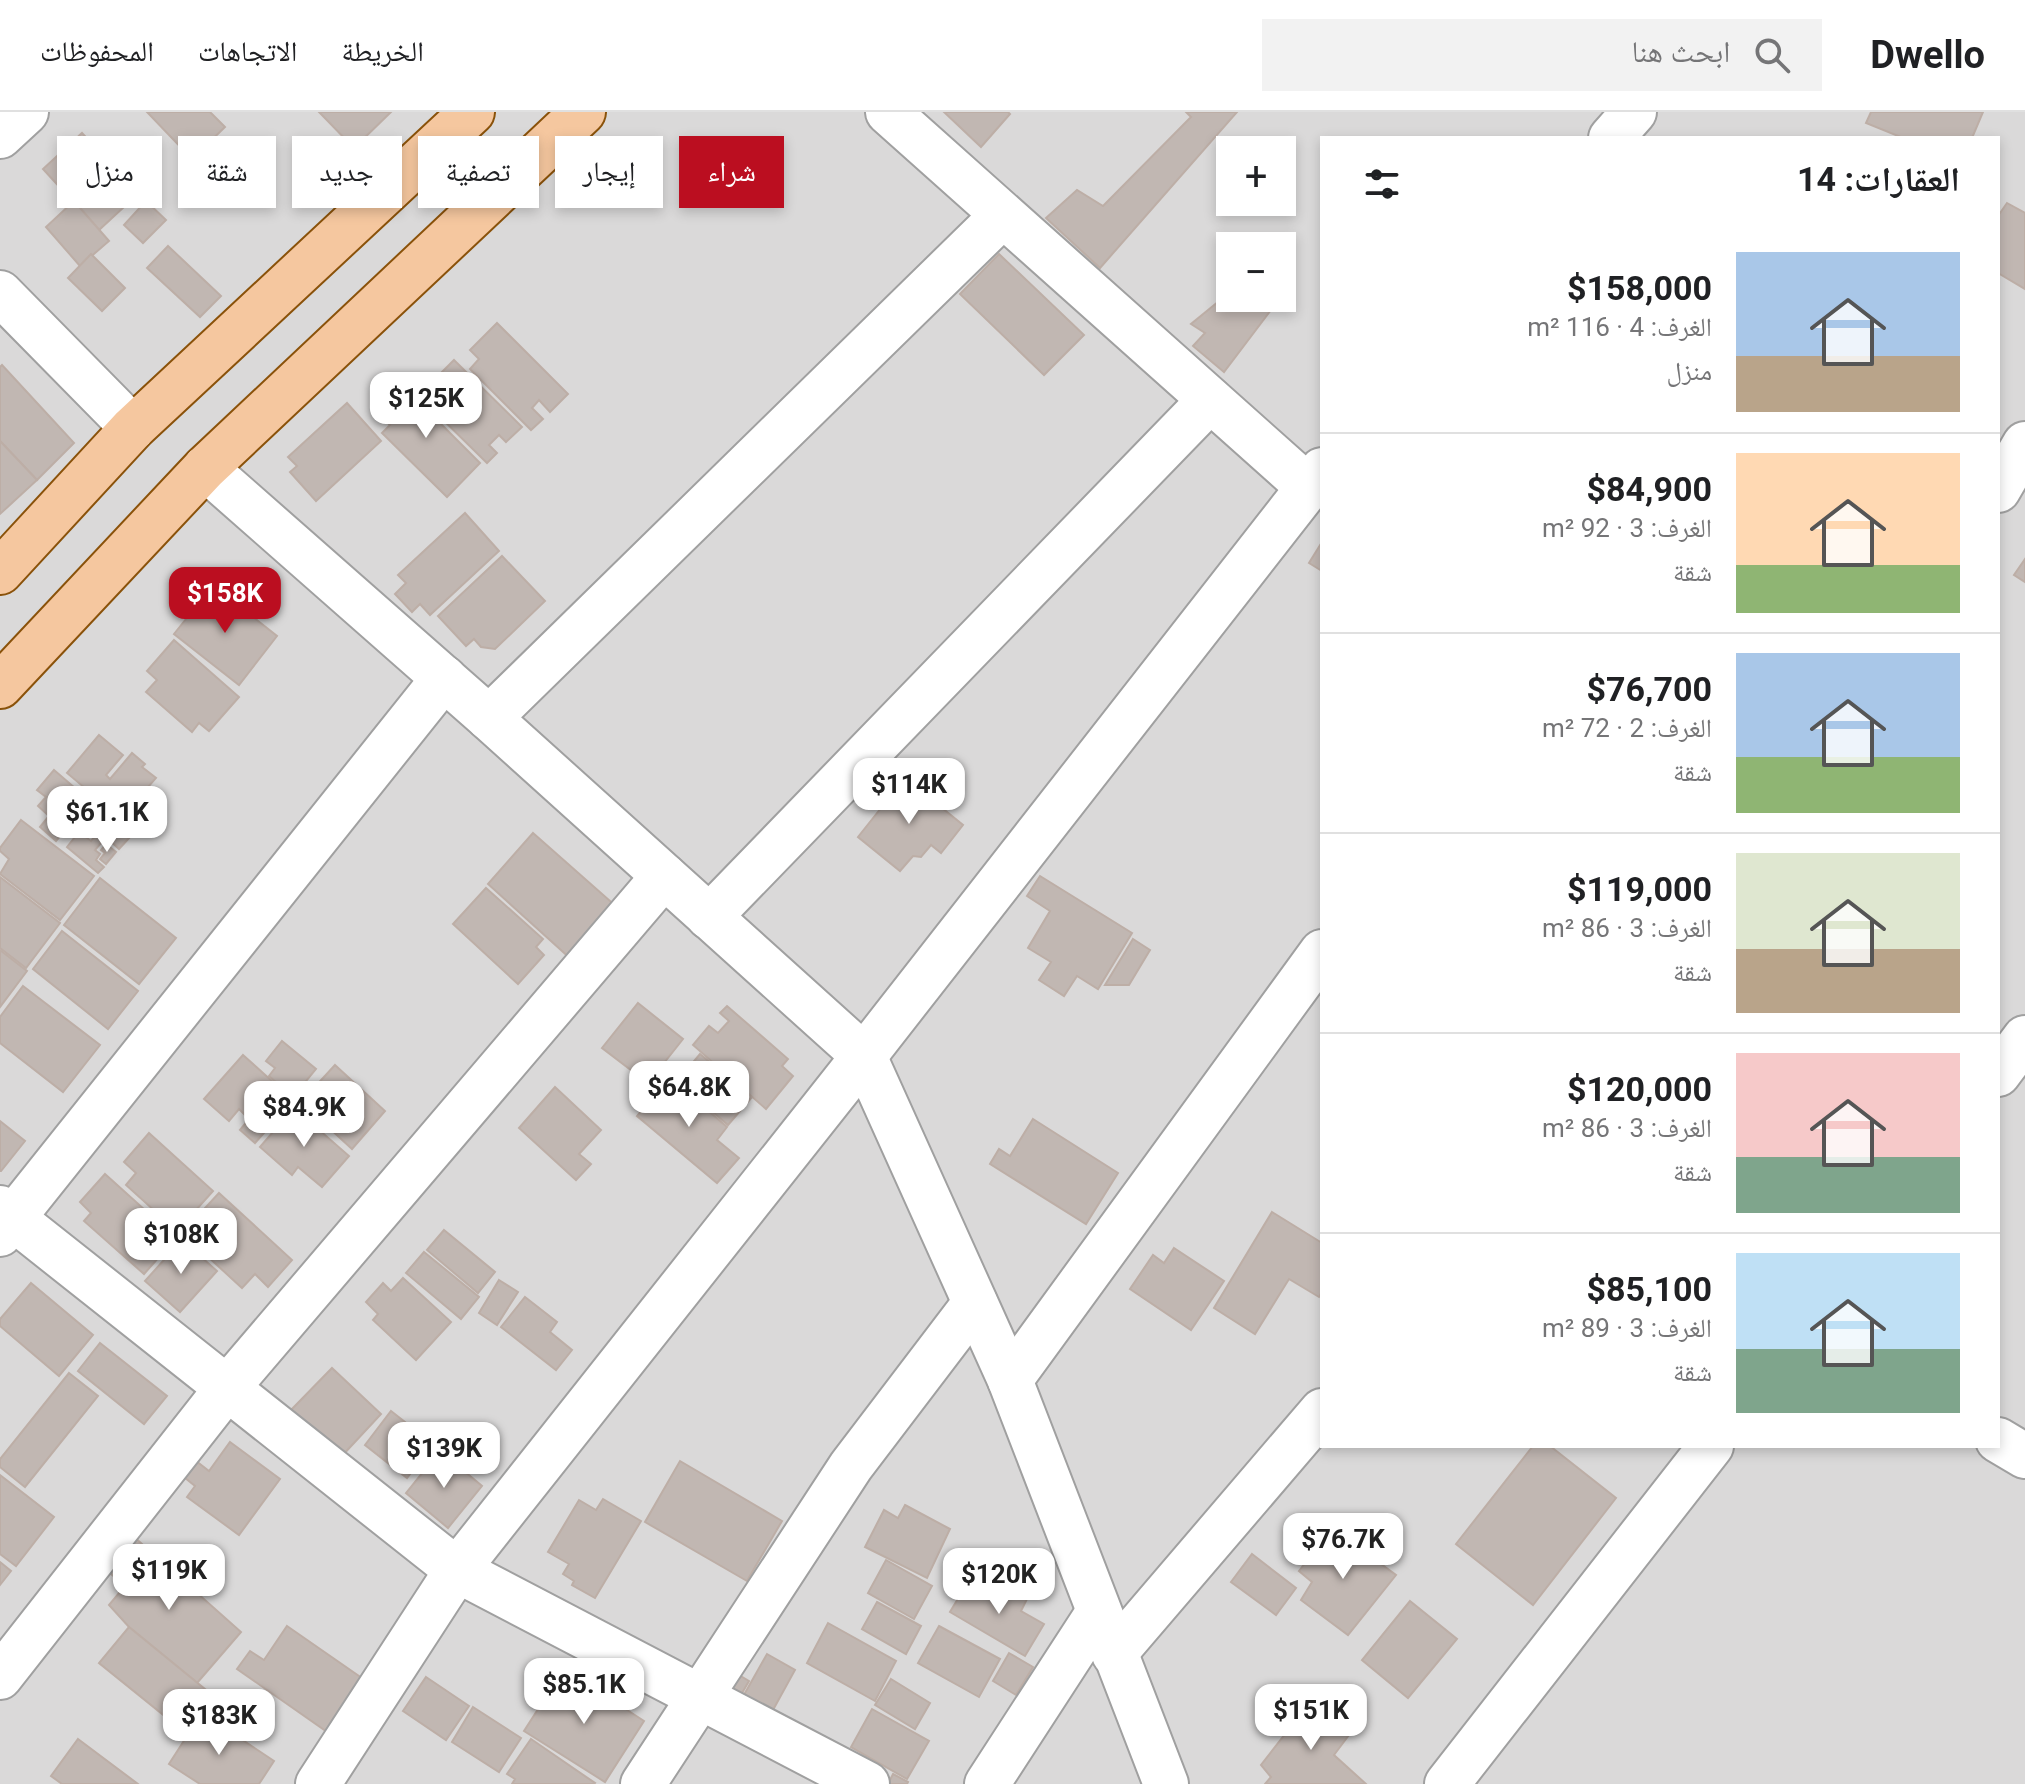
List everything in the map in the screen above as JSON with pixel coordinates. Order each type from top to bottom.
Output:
[{"type":"main road","points":[[0,572],[133,428],[472,112]]},
{"type":"main road","points":[[0,686],[205,468],[583,112]]},
{"type":"street","points":[[0,136],[26,112]]},
{"type":"street","points":[[318,1784],[457,1570],[864,1056],[1315,478],[1210,400],[888,112]]},
{"type":"street","points":[[1613,136],[1634,112]]},
{"type":"street","points":[[489,718],[1002,216]]},
{"type":"street","points":[[0,293],[133,428]]},
{"type":"street","points":[[709,917],[1210,400]]},
{"type":"street","points":[[2000,487],[2025,444]]},
{"type":"street","points":[[205,468],[489,718],[864,1056],[1010,1380],[1166,1784]]},
{"type":"street","points":[[444,678],[4,1220],[227,1388],[457,1570],[867,1784]]},
{"type":"street","points":[[0,1677],[227,1388],[664,876]]},
{"type":"street","points":[[1010,1380],[1320,955]]},
{"type":"street","points":[[2000,1071],[2025,1038]]},
{"type":"street","points":[[643,1784],[851,1466],[975,1303]]},
{"type":"street","points":[[1114,1654],[1320,1413]]},
{"type":"street","points":[[2000,1441],[2025,1456]]},
{"type":"street","points":[[1447,1784],[1709,1448]]},
{"type":"street","points":[[987,1784],[1098,1613]]},
{"type":"shaded area","points":[[0,112],[2025,112],[2025,1784],[0,1784]]},
{"type":"building","points":[[147,112],[210,112],[225,127],[216,136],[178,136],[178,144]]},
{"type":"building","points":[[319,112],[391,112],[366,136],[342,136]]},
{"type":"building","points":[[944,112],[1008,112],[1010,114],[981,147]]},
{"type":"building","points":[[1186,112],[1237,112],[1100,268],[1046,218],[1077,190],[1103,206],[1191,117]]},
{"type":"building","points":[[1871,112],[1983,112],[1973,136],[1898,136],[1866,123]]},
{"type":"building","points":[[57,156],[57,184],[43,169]]},
{"type":"building","points":[[2007,203],[2025,213],[2025,289],[2000,274],[2000,213]]},
{"type":"building","points":[[66,208],[80,208],[109,241],[80,266],[46,227]]},
{"type":"building","points":[[79,208],[123,208],[99,230]]},
{"type":"building","points":[[140,208],[153,208],[166,220],[143,243],[124,225]]},
{"type":"building","points":[[168,246],[221,296],[200,317],[147,268]]},
{"type":"building","points":[[91,254],[125,288],[102,311],[68,278]]},
{"type":"building","points":[[999,254],[1084,335],[1044,375],[960,294]]},
{"type":"building","points":[[1216,303],[1216,312],[1269,312],[1224,372],[1193,346],[1205,333],[1191,324]]},
{"type":"building","points":[[497,323],[568,394],[550,412],[539,400],[532,408],[543,419],[531,430],[470,369],[479,359],[470,350]]},
{"type":"building","points":[[454,360],[522,427],[506,442],[499,435],[489,445],[497,453],[487,463],[429,406],[438,397],[427,387]]},
{"type":"building","points":[[2,365],[74,443],[37,480],[0,441]]},
{"type":"building","points":[[411,380],[430,399],[423,406],[480,463],[447,497],[382,433],[390,425],[378,413]]},
{"type":"building","points":[[347,403],[381,441],[316,501],[290,472],[297,466],[288,457]]},
{"type":"building","points":[[0,441],[37,480],[0,514]]},
{"type":"building","points":[[465,513],[499,551],[430,615],[420,604],[412,612],[395,594],[406,583],[398,575]]},
{"type":"building","points":[[1320,545],[1320,570],[1309,563]]},
{"type":"building","points":[[502,556],[545,601],[495,649],[481,647],[474,639],[466,646],[438,616]]},
{"type":"building","points":[[2025,559],[2025,582],[2014,575]]},
{"type":"building","points":[[218,589],[277,636],[239,685],[174,634],[190,614],[184,609],[194,597],[205,606]]},
{"type":"building","points":[[174,640],[239,697],[209,731],[199,723],[192,732],[146,692],[157,680],[147,671]]},
{"type":"building","points":[[99,735],[123,755],[106,775],[110,779],[132,753],[145,764],[142,767],[156,778],[141,795],[137,791],[130,800],[147,815],[135,829],[120,817],[115,824],[130,837],[119,849],[106,837],[95,850],[100,854],[96,860],[104,867],[98,873],[67,847],[79,832],[91,841],[97,834],[93,830],[110,809],[67,773]]},
{"type":"building","points":[[54,770],[96,806],[77,829],[71,823],[56,841],[40,827],[49,816],[38,806],[46,797],[37,790]]},
{"type":"building","points":[[905,778],[963,825],[941,853],[931,845],[921,857],[913,856],[900,871],[858,837]]},
{"type":"building","points":[[21,820],[94,876],[60,920],[0,874],[9,859],[0,848]]},
{"type":"building","points":[[533,833],[618,908],[572,960],[488,884]]},
{"type":"building","points":[[106,844],[116,852],[106,864],[100,859],[105,853],[101,850]]},
{"type":"building","points":[[1040,876],[1132,933],[1098,989],[1077,976],[1064,996],[1039,980],[1051,962],[1028,948],[1050,911],[1027,896]]},
{"type":"building","points":[[0,877],[60,923],[26,968],[0,948]]},
{"type":"building","points":[[100,878],[176,938],[139,984],[64,925]]},
{"type":"building","points":[[486,888],[543,939],[536,947],[544,955],[518,984],[453,924]]},
{"type":"building","points":[[62,931],[138,991],[108,1029],[33,969]]},
{"type":"building","points":[[1133,939],[1150,950],[1129,985],[1105,985]]},
{"type":"building","points":[[0,950],[27,971],[0,1007]]},
{"type":"building","points":[[23,986],[100,1045],[63,1092],[0,1043],[0,1017]]},
{"type":"building","points":[[638,1003],[683,1039],[648,1083],[602,1048]]},
{"type":"building","points":[[727,1006],[788,1059],[782,1066],[793,1076],[766,1109],[693,1045],[709,1026],[718,1033],[729,1021],[720,1013]]},
{"type":"building","points":[[282,1041],[316,1069],[293,1097],[269,1076],[275,1068],[266,1061]]},
{"type":"building","points":[[700,1054],[752,1097],[728,1125],[693,1095],[696,1091],[681,1077]]},
{"type":"building","points":[[243,1055],[293,1100],[255,1143],[240,1130],[249,1119],[239,1109],[229,1121],[204,1099]]},
{"type":"building","points":[[335,1065],[385,1111],[352,1149],[301,1102]]},
{"type":"building","points":[[669,1077],[727,1127],[717,1140],[739,1158],[717,1183],[637,1116]]},
{"type":"building","points":[[555,1087],[601,1130],[579,1154],[591,1164],[576,1180],[519,1128]]},
{"type":"building","points":[[294,1108],[349,1156],[322,1187],[298,1167],[292,1175],[260,1147]]},
{"type":"building","points":[[1033,1119],[1118,1173],[1086,1224],[990,1164],[999,1149],[1010,1156]]},
{"type":"building","points":[[0,1121],[25,1141],[1,1171],[0,1171]]},
{"type":"building","points":[[149,1133],[213,1191],[177,1231],[126,1185],[136,1173],[124,1162]]},
{"type":"building","points":[[105,1174],[176,1238],[144,1274],[84,1221],[91,1213],[80,1202]]},
{"type":"building","points":[[219,1193],[292,1260],[268,1287],[255,1274],[242,1288],[182,1233]]},
{"type":"building","points":[[1272,1212],[1320,1242],[1319,1297],[1289,1279],[1255,1334],[1214,1308]]},
{"type":"building","points":[[444,1230],[495,1272],[478,1293],[427,1250]]},
{"type":"building","points":[[182,1240],[217,1271],[180,1312],[145,1281]]},
{"type":"building","points":[[1174,1248],[1224,1281],[1191,1330],[1130,1289],[1153,1255],[1164,1263]]},
{"type":"building","points":[[424,1252],[479,1297],[461,1319],[406,1273]]},
{"type":"building","points":[[403,1278],[451,1322],[416,1360],[373,1320],[378,1314],[366,1302],[383,1283],[391,1291]]},
{"type":"building","points":[[499,1280],[518,1292],[497,1325],[479,1313]]},
{"type":"building","points":[[31,1283],[93,1335],[59,1376],[0,1326],[0,1319]]},
{"type":"building","points":[[525,1297],[557,1322],[550,1332],[572,1350],[556,1370],[501,1327]]},
{"type":"building","points":[[100,1343],[167,1396],[144,1424],[78,1371]]},
{"type":"building","points":[[332,1368],[381,1414],[340,1458],[290,1411]]},
{"type":"building","points":[[69,1373],[98,1396],[25,1487],[0,1467],[0,1459]]},
{"type":"building","points":[[391,1411],[433,1444],[407,1478],[365,1445]]},
{"type":"building","points":[[230,1442],[280,1479],[239,1535],[187,1497],[195,1486],[184,1477],[196,1461],[209,1471]]},
{"type":"building","points":[[1531,1448],[1553,1448],[1616,1498],[1533,1605],[1456,1544]]},
{"type":"building","points":[[440,1451],[482,1486],[448,1528],[406,1493]]},
{"type":"building","points":[[680,1461],[782,1521],[747,1581],[645,1522]]},
{"type":"building","points":[[0,1475],[54,1517],[16,1566],[0,1554]]},
{"type":"building","points":[[603,1499],[641,1521],[595,1598],[572,1585],[574,1581],[563,1574],[569,1564],[548,1552],[579,1500],[596,1510]]},
{"type":"building","points":[[905,1505],[950,1529],[927,1578],[865,1547],[884,1510],[898,1518]]},
{"type":"building","points":[[1332,1528],[1396,1575],[1348,1635],[1301,1600],[1312,1582],[1299,1571]]},
{"type":"building","points":[[133,1536],[241,1632],[197,1683],[129,1627],[109,1605],[125,1586],[104,1568]]},
{"type":"building","points":[[1252,1554],[1296,1588],[1276,1615],[1231,1582]]},
{"type":"building","points":[[886,1560],[932,1586],[914,1619],[868,1593]]},
{"type":"building","points":[[0,1562],[11,1571],[0,1585]]},
{"type":"building","points":[[968,1582],[992,1595],[999,1583],[1027,1599],[1021,1611],[1044,1624],[1025,1656],[950,1612]]},
{"type":"building","points":[[1410,1601],[1457,1639],[1408,1698],[1362,1660]]},
{"type":"building","points":[[877,1602],[921,1626],[906,1654],[862,1629]]},
{"type":"building","points":[[828,1623],[896,1661],[875,1701],[807,1663]]},
{"type":"building","points":[[287,1626],[369,1683],[333,1736],[237,1669],[250,1651],[264,1660]]},
{"type":"building","points":[[939,1626],[1000,1659],[979,1697],[918,1663]]},
{"type":"building","points":[[129,1627],[211,1694],[182,1730],[99,1663]]},
{"type":"building","points":[[1009,1653],[1033,1667],[1016,1695],[993,1681]]},
{"type":"building","points":[[767,1654],[795,1670],[768,1719],[740,1702]]},
{"type":"building","points":[[564,1669],[644,1721],[605,1782],[524,1731]]},
{"type":"building","points":[[739,1675],[749,1681],[738,1700],[727,1694]]},
{"type":"building","points":[[426,1677],[469,1706],[446,1740],[403,1711]]},
{"type":"building","points":[[891,1679],[930,1703],[915,1729],[875,1705]]},
{"type":"building","points":[[1311,1701],[1352,1731],[1334,1755],[1366,1784],[1265,1784],[1271,1777],[1261,1765]]},
{"type":"building","points":[[473,1707],[521,1738],[499,1772],[452,1742]]},
{"type":"building","points":[[872,1709],[929,1741],[907,1779],[851,1747]]},
{"type":"building","points":[[202,1713],[274,1761],[259,1784],[200,1784],[169,1764]]},
{"type":"building","points":[[78,1739],[138,1784],[62,1784],[51,1776]]},
{"type":"building","points":[[531,1739],[595,1783],[512,1784],[515,1779],[507,1774]]},
{"type":"building","points":[[893,1774],[908,1782],[907,1784],[888,1784]]}]
